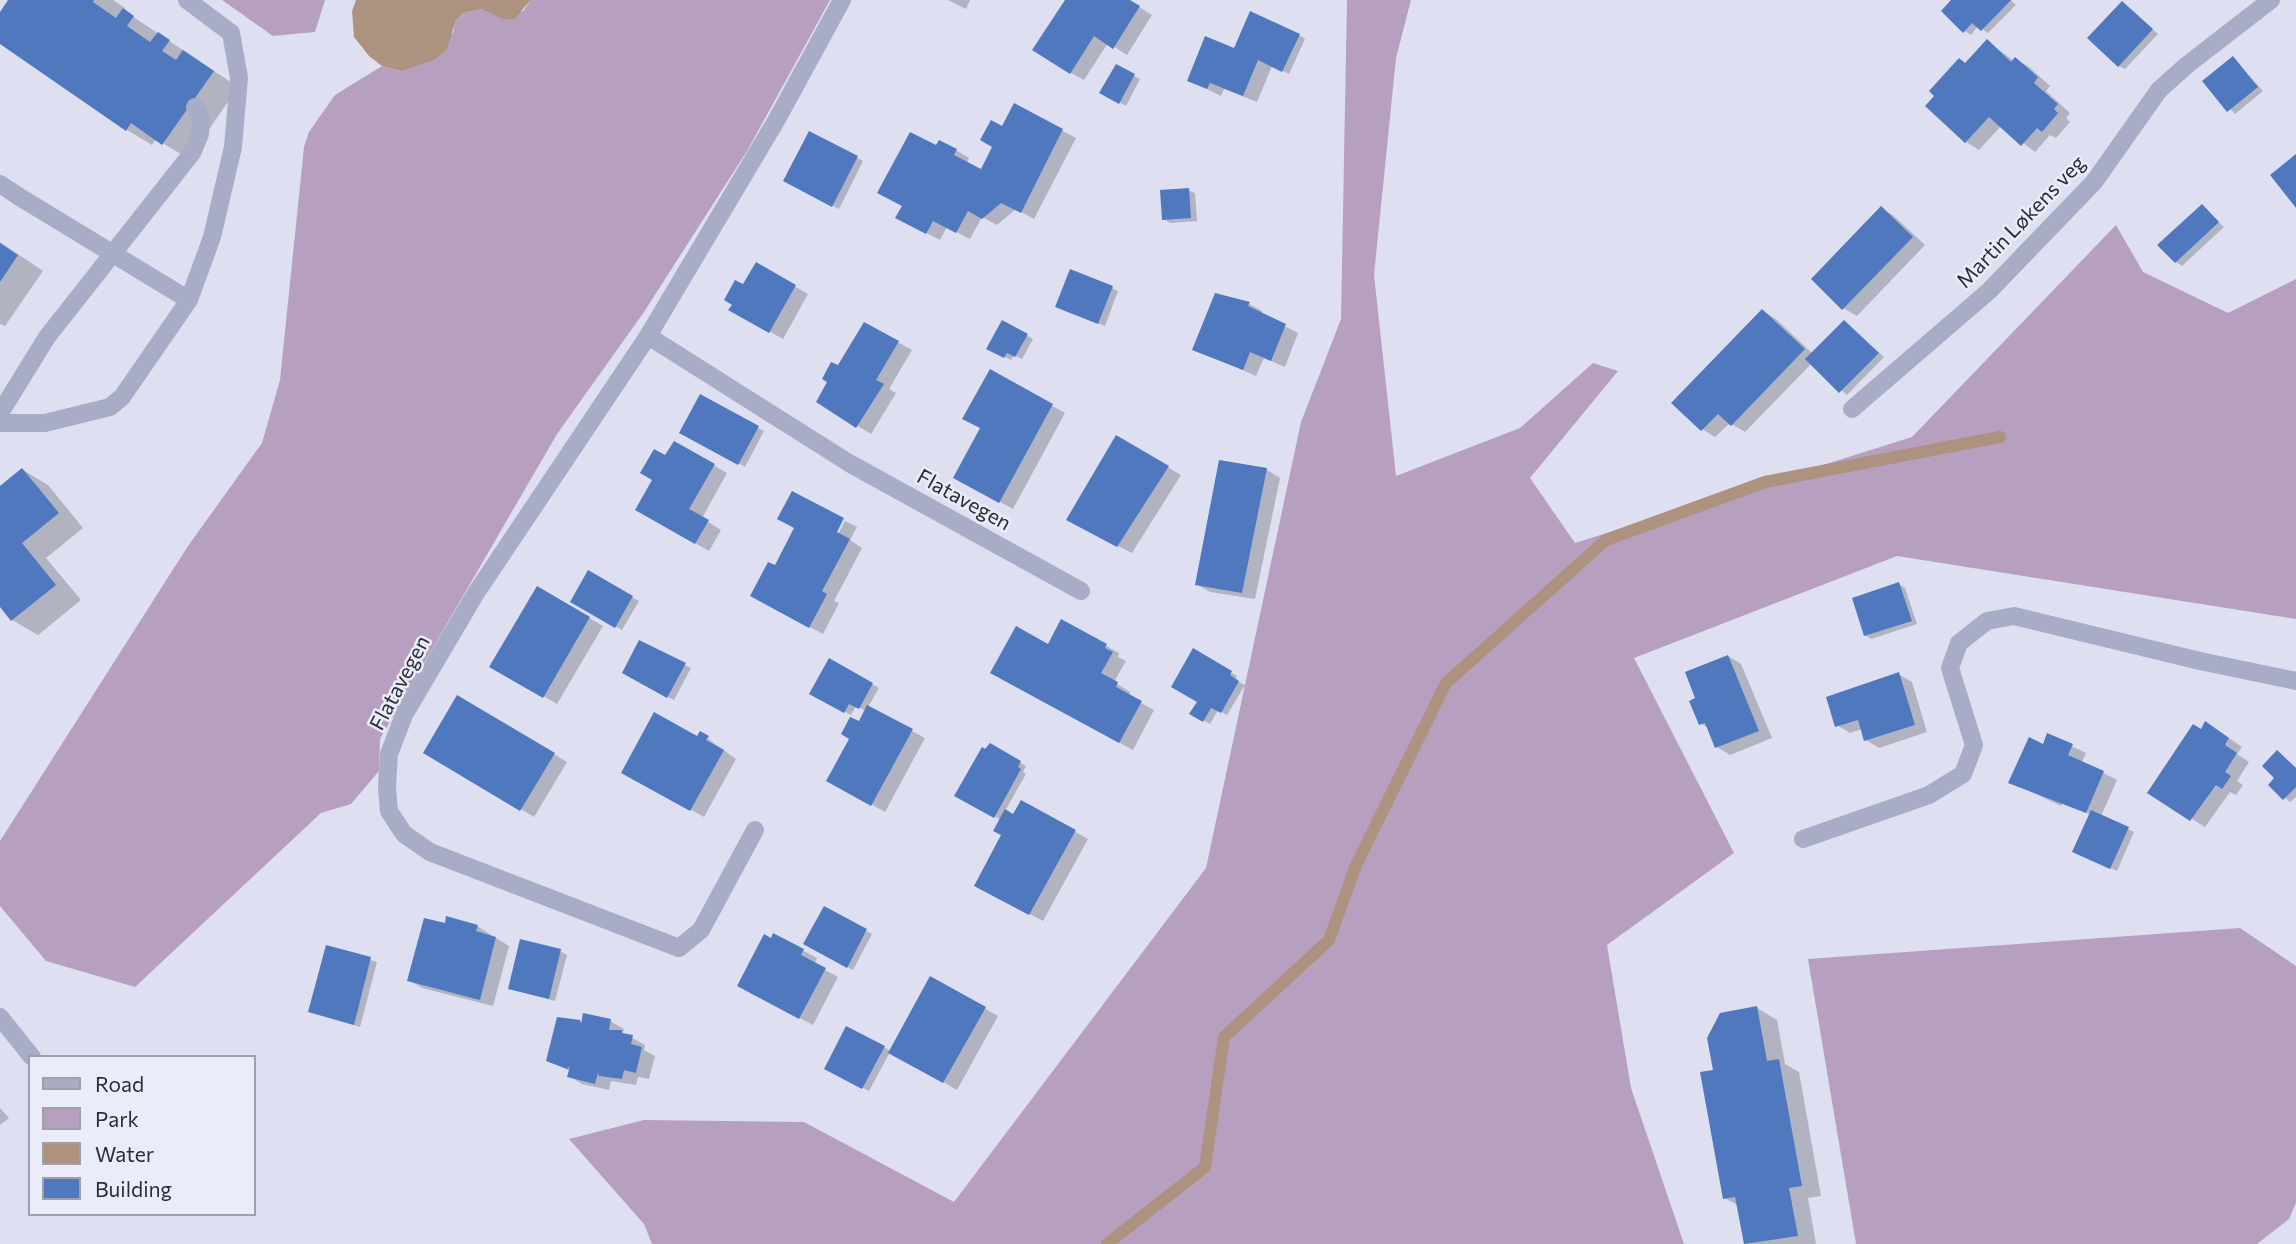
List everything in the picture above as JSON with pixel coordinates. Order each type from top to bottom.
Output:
[{"type":"street","points":[[0,423],[45,423],[110,407],[130,386],[189,300],[212,237],[233,147],[239,78],[231,33],[187,0]]},
{"type":"street","name":"Flatavegen","points":[[755,831],[701,930],[679,948],[430,852],[404,834],[389,810],[389,754],[404,715],[476,593],[648,336],[776,121],[842,0]]},
{"type":"street","name":"Martin Løkens veg","points":[[1852,409],[1989,290],[2094,183],[2159,90],[2271,0]]},
{"type":"street","points":[[0,412],[47,337],[192,153],[200,134],[201,119],[195,107]]},
{"type":"street","points":[[0,184],[189,300]]},
{"type":"street","name":"Flatavegen","points":[[648,336],[849,463],[1081,591]]},
{"type":"street","points":[[1803,839],[1928,795],[1963,774],[1974,745],[1950,668],[1959,643],[1987,621],[2014,616],[2200,662],[2296,681]]},
{"type":"street","points":[[0,1017],[30,1055]]},
{"type":"green space","points":[[222,0],[325,0],[315,32],[273,36]]},
{"type":"green space","points":[[531,0],[830,0],[747,151],[644,312],[557,434],[380,739],[379,771],[351,804],[321,813],[135,987],[46,961],[0,906],[0,841],[188,546],[262,443],[280,380],[304,147],[309,132],[335,95],[382,66],[401,71],[453,33],[456,19],[463,13],[481,9],[491,13],[523,11]]},
{"type":"green space","points":[[1347,0],[1411,0],[1396,58],[1374,275],[1396,476],[1520,428],[1593,363],[1618,371],[1530,478],[1575,543],[1912,437],[2116,225],[2143,272],[2228,313],[2296,279],[2296,619],[1897,556],[1634,658],[1734,853],[1607,945],[1631,1088],[1684,1244],[652,1244],[644,1224],[569,1139],[644,1120],[804,1122],[954,1202],[1206,868],[1301,422],[1341,319]]},
{"type":"green space","points":[[2240,928],[2296,966],[2296,1203],[2289,1219],[2257,1244],[1856,1244],[1808,959]]},
{"type":"water","points":[[356,0],[531,0],[514,19],[503,19],[481,9],[463,13],[456,20],[447,49],[434,60],[401,71],[382,66],[369,56],[354,37],[352,11]]},
{"type":"building","points":[[8,0],[94,0],[93,2],[116,18],[123,8],[134,16],[127,26],[150,42],[158,32],[170,40],[162,51],[176,60],[183,50],[214,71],[162,145],[131,123],[126,131],[0,44],[0,12]]},
{"type":"building","points":[[1065,0],[1130,0],[1140,6],[1113,49],[1094,36],[1070,74],[1032,50]]},
{"type":"building","points":[[1951,0],[2011,0],[1981,31],[1972,23],[1963,33],[1941,11]]},
{"type":"building","points":[[2122,1],[2153,29],[2118,67],[2087,38]]},
{"type":"building","points":[[1250,11],[1300,34],[1282,72],[1258,60],[1243,96],[1210,83],[1207,89],[1187,81],[1205,36],[1234,48]]},
{"type":"building","points":[[1987,39],[2011,62],[2015,57],[2038,77],[2034,83],[2058,104],[2054,109],[2058,113],[2042,132],[2037,128],[2021,146],[1989,117],[1965,143],[1925,106],[1934,96],[1929,91],[1959,58],[1965,63]]},
{"type":"building","points":[[2233,56],[2258,87],[2227,112],[2202,81]]},
{"type":"building","points":[[1116,64],[1135,74],[1119,104],[1099,93]]},
{"type":"building","points":[[1014,103],[1063,129],[1021,213],[1001,203],[982,219],[968,211],[956,233],[933,221],[926,234],[895,218],[902,206],[877,193],[910,132],[936,145],[939,140],[957,149],[954,155],[981,169],[992,147],[980,140],[991,120],[1002,126]]},
{"type":"building","points":[[809,131],[858,156],[832,207],[783,181]]},
{"type":"building","points":[[2296,154],[2296,208],[2270,175]]},
{"type":"building","points":[[1189,188],[1191,218],[1162,220],[1160,190]]},
{"type":"building","points":[[2202,204],[2219,222],[2175,263],[2157,245]]},
{"type":"building","points":[[1881,206],[1913,237],[1842,310],[1811,279]]},
{"type":"building","points":[[0,243],[18,255],[0,282]]},
{"type":"building","points":[[756,262],[796,285],[769,333],[728,310],[732,305],[724,300],[735,280],[743,284]]},
{"type":"building","points":[[1070,269],[1113,286],[1098,324],[1055,307]]},
{"type":"building","points":[[1215,293],[1250,302],[1248,306],[1286,324],[1271,361],[1250,352],[1243,370],[1192,350]]},
{"type":"building","points":[[1762,309],[1805,349],[1731,426],[1718,414],[1701,431],[1671,403]]},
{"type":"building","points":[[1002,320],[1028,334],[1015,357],[1007,353],[1004,358],[986,349]]},
{"type":"building","points":[[1844,320],[1879,353],[1839,393],[1805,359]]},
{"type":"building","points":[[864,322],[899,341],[876,380],[884,384],[856,428],[816,402],[827,382],[822,379],[831,362],[838,365]]},
{"type":"building","points":[[990,369],[1053,404],[999,503],[953,478],[980,428],[962,419]]},
{"type":"building","points":[[700,394],[759,426],[738,465],[679,433]]},
{"type":"building","points":[[1116,435],[1169,466],[1117,547],[1066,520]]},
{"type":"building","points":[[674,441],[715,464],[689,509],[709,520],[695,544],[635,510],[652,480],[640,473],[654,449],[665,455]]},
{"type":"building","points":[[1219,460],[1267,468],[1242,593],[1195,585]]},
{"type":"building","points":[[22,468],[59,513],[22,543],[56,585],[11,621],[0,607],[0,486]]},
{"type":"building","points":[[792,491],[844,518],[837,532],[850,539],[822,591],[827,594],[809,628],[750,596],[768,562],[775,565],[794,528],[777,519]]},
{"type":"building","points":[[588,570],[633,596],[615,628],[570,602]]},
{"type":"building","points":[[1899,582],[1912,621],[1864,636],[1852,598]]},
{"type":"building","points":[[537,586],[590,617],[543,698],[489,667]]},
{"type":"building","points":[[1061,619],[1107,644],[1105,648],[1113,652],[1101,673],[1118,682],[1116,687],[1142,701],[1119,743],[990,673],[1016,626],[1048,644]]},
{"type":"building","points":[[639,640],[686,663],[667,698],[622,673]]},
{"type":"building","points":[[1193,648],[1232,671],[1230,675],[1239,681],[1221,713],[1211,708],[1203,722],[1189,714],[1197,702],[1171,687]]},
{"type":"building","points":[[1728,655],[1759,731],[1715,748],[1705,723],[1699,725],[1689,701],[1695,698],[1685,672]]},
{"type":"building","points":[[829,658],[873,683],[859,709],[849,704],[844,713],[809,694]]},
{"type":"building","points":[[1899,672],[1915,725],[1864,741],[1858,720],[1835,727],[1826,697]]},
{"type":"building","points":[[457,695],[555,753],[520,811],[423,753]]},
{"type":"building","points":[[867,705],[913,729],[871,806],[826,781],[849,739],[841,734],[850,717],[859,721]]},
{"type":"building","points":[[654,712],[697,736],[700,731],[709,736],[706,740],[724,750],[690,811],[621,773]]},
{"type":"building","points":[[2205,721],[2229,738],[2225,745],[2237,753],[2225,772],[2231,776],[2222,789],[2216,785],[2190,821],[2147,793],[2193,724],[2201,729]]},
{"type":"building","points":[[2047,733],[2073,744],[2068,755],[2104,771],[2086,813],[2008,783],[2029,737],[2043,744]]},
{"type":"building","points":[[990,743],[1021,761],[1018,767],[1021,769],[994,818],[954,796],[982,747],[985,749]]},
{"type":"building","points":[[2277,750],[2296,768],[2296,787],[2283,800],[2268,785],[2274,778],[2262,766]]},
{"type":"building","points":[[1021,800],[1076,830],[1029,915],[974,886],[1001,835],[993,831],[1005,809],[1013,814]]},
{"type":"building","points":[[2091,810],[2129,827],[2110,869],[2072,852]]},
{"type":"building","points":[[824,906],[867,929],[847,968],[803,944]]},
{"type":"building","points":[[446,916],[478,925],[476,931],[496,937],[480,1000],[407,981],[424,918],[445,923]]},
{"type":"building","points":[[773,933],[804,949],[801,955],[826,968],[799,1019],[737,986],[764,934],[771,938]]},
{"type":"building","points":[[520,939],[561,949],[549,999],[508,989]]},
{"type":"building","points":[[326,945],[371,957],[354,1025],[308,1012]]},
{"type":"building","points":[[930,976],[986,1007],[943,1083],[888,1053]]},
{"type":"building","points":[[1757,1006],[1767,1061],[1779,1059],[1802,1186],[1789,1188],[1798,1236],[1744,1244],[1735,1197],[1723,1199],[1700,1072],[1713,1070],[1707,1038],[1720,1013]]},
{"type":"building","points":[[583,1013],[611,1019],[609,1030],[622,1030],[622,1033],[633,1035],[631,1044],[642,1047],[636,1073],[624,1070],[622,1079],[599,1076],[598,1073],[595,1084],[567,1077],[570,1066],[567,1069],[546,1061],[557,1017],[580,1020],[581,1024]]},
{"type":"building","points":[[846,1026],[885,1046],[862,1089],[824,1069]]},
{"type":"waterway","points":[[1107,1244],[1205,1167],[1224,1037],[1329,940],[1356,865],[1446,683],[1606,540],[1765,482],[2000,437]]}]
